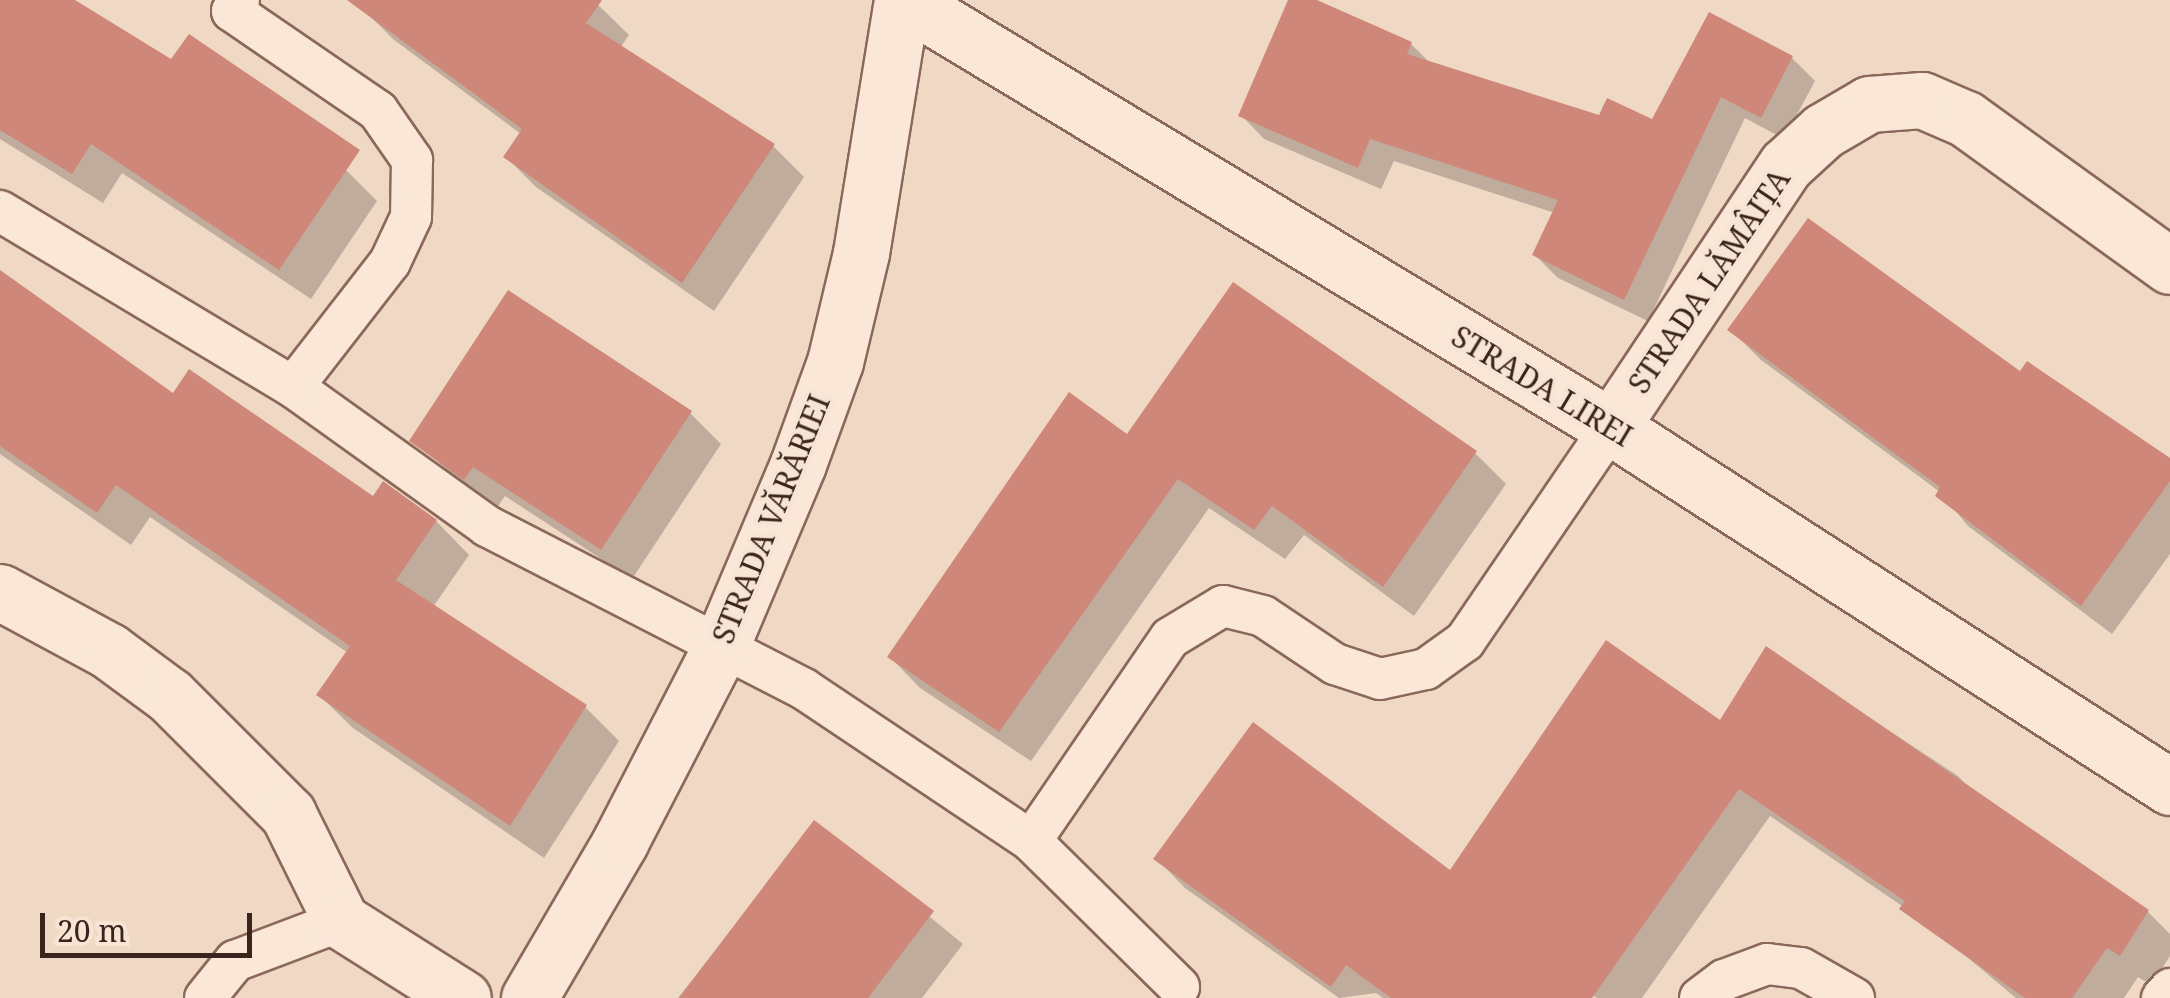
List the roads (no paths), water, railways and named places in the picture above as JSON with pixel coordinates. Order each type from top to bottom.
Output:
[{"type":"street","name":"STRADA LIREI","points":[[903,0],[1610,427],[2170,786]]},
{"type":"street","name":"STRADA VĂRĂRIEI","points":[[529,998],[620,842],[722,644],[835,362],[861,253],[903,0]]},
{"type":"street","name":"STRADA LĂMÂIȚA","points":[[1610,427],[1786,165],[1823,131],[1870,104],[1922,100],[1966,119],[2170,266]]},
{"type":"street","points":[[0,592],[110,651],[232,753],[288,814],[341,921],[463,998]]},
{"type":"lane","points":[[229,4],[378,111],[412,160],[410,217],[390,262],[293,387]]},
{"type":"lane","points":[[0,212],[293,387],[487,526],[722,644],[804,690],[1031,840],[1172,994]]},
{"type":"lane","points":[[1031,840],[1170,638],[1223,606],[1264,616],[1335,664],[1380,679],[1439,660],[1465,641],[1610,427]]},
{"type":"lane","points":[[205,998],[235,961],[341,921]]},
{"type":"lane","points":[[1700,998],[1724,980],[1768,964],[1802,968],[1854,998]]},
{"type":"lane","points":[[2162,998],[2170,989]]}]
